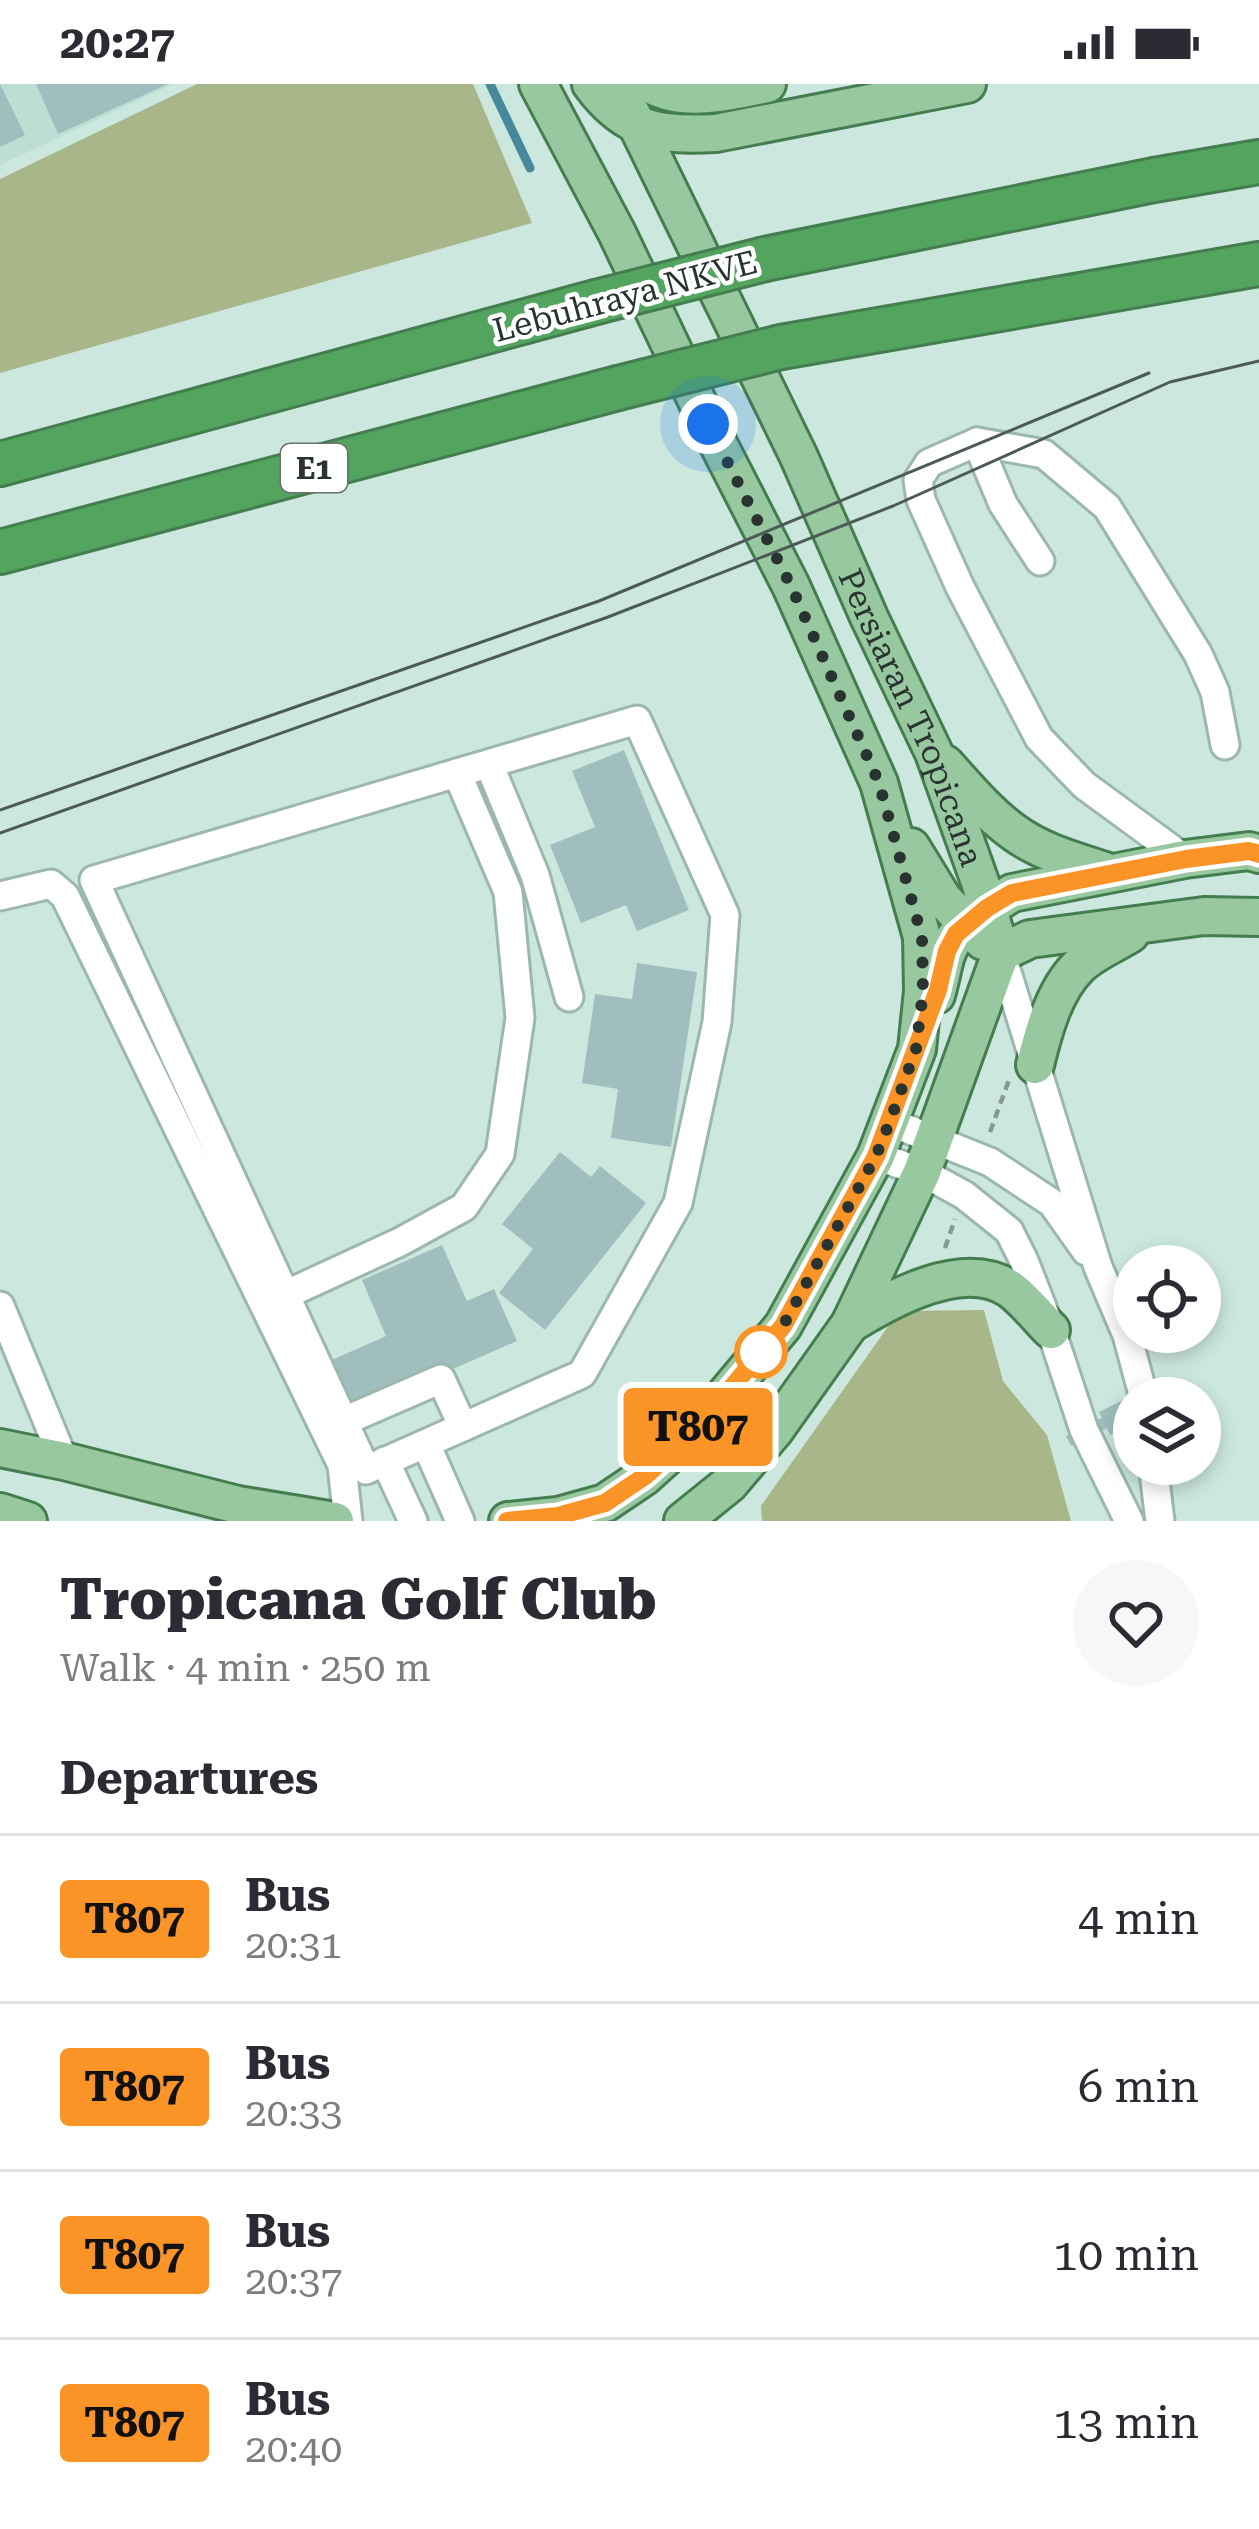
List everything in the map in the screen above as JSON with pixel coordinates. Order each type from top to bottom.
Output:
[{"type":"highway","name":"Lebuhraya NKVE","points":[[0,464],[765,259],[1259,162]]},
{"type":"highway","name":"E1","points":[[0,552],[782,347],[1259,264]]},
{"type":"main road","name":"Persiaran Tropicana","points":[[508,1521],[558,1516],[605,1503],[645,1476],[696,1430],[783,1326],[883,1138],[916,1049],[923,992],[922,937],[879,783],[791,586],[538,84]]},
{"type":"main road","points":[[591,84],[637,127],[682,135],[716,133],[967,84]]},
{"type":"main road","name":"Persiaran Tropicana","points":[[617,84],[799,457],[934,753],[977,917],[1001,953]]},
{"type":"main road","points":[[650,84],[663,91],[696,95],[767,84]]},
{"type":"main road","points":[[675,201],[690,149],[716,133]]},
{"type":"main road","points":[[934,753],[1018,836],[1108,872]]},
{"type":"main road","points":[[879,783],[915,856],[943,899],[977,917]]},
{"type":"main road","points":[[916,1049],[956,934],[1012,893],[1186,859],[1249,851],[1259,854]]},
{"type":"main road","points":[[683,1521],[729,1484],[774,1431],[850,1324],[928,1156],[1001,953],[1030,939],[1204,916],[1259,916]]},
{"type":"main road","points":[[1030,1050],[1080,964],[1143,926]]},
{"type":"main road","points":[[850,1324],[934,1281],[981,1280],[1009,1288],[1051,1330]]},
{"type":"main road","points":[[0,1448],[238,1505],[335,1521]]},
{"type":"main road","points":[[0,1512],[28,1521]]},
{"type":"street","points":[[977,442],[1003,503],[1040,561]]},
{"type":"street","points":[[1186,859],[1084,785],[1040,738],[960,587],[921,500],[918,480],[928,464],[977,442],[1044,454],[1108,507],[1198,654],[1216,692],[1225,745]]},
{"type":"street","points":[[637,720],[725,915],[717,1022],[678,1203],[582,1374],[366,1470],[94,880],[489,764],[637,720]]},
{"type":"street","points":[[489,764],[535,875],[569,998]]},
{"type":"street","points":[[285,1295],[464,1207],[500,1154],[520,1018],[508,892],[457,773]]},
{"type":"street","points":[[0,896],[51,884],[65,896],[341,1465],[349,1521]]},
{"type":"street","points":[[1001,953],[1098,1267],[1127,1335],[1138,1377]]},
{"type":"street","points":[[883,1138],[928,1156],[981,1156],[1052,1203],[1098,1267]]},
{"type":"street","points":[[928,1156],[1009,1231],[1051,1330],[1084,1430],[1129,1521]]},
{"type":"street","points":[[0,1306],[64,1461]]},
{"type":"street","points":[[342,1422],[441,1378],[464,1427]]},
{"type":"street","points":[[426,1444],[460,1521]]},
{"type":"street","points":[[385,1461],[413,1521]]},
{"type":"street","points":[[1156,1485],[1160,1521]]},
{"type":"path","points":[[981,1156],[1030,1050]]},
{"type":"shaded area","points":[[0,84],[173,84],[0,165]]},
{"type":"shaded area","points":[[197,84],[473,84],[532,223],[0,373],[0,179]]},
{"type":"shaded area","points":[[984,1310],[1003,1381],[1047,1435],[1071,1521],[762,1521],[761,1506],[899,1311]]},
{"type":"building","points":[[0,84],[25,135],[0,147]]},
{"type":"building","points":[[36,84],[168,84],[58,134]]},
{"type":"building","points":[[624,750],[689,910],[637,931],[626,905],[581,923],[550,845],[595,827],[572,771]]},
{"type":"building","points":[[637,963],[697,972],[671,1147],[611,1138],[618,1089],[582,1083],[595,994],[632,999]]},
{"type":"building","points":[[560,1152],[591,1177],[600,1166],[646,1203],[545,1330],[499,1293],[533,1249],[502,1224]]},
{"type":"building","points":[[442,1245],[467,1301],[494,1289],[517,1341],[355,1412],[332,1360],[386,1336],[362,1280]]},
{"type":"building","points":[[1113,1405],[1113,1434],[1107,1428],[1071,1446],[1066,1436],[1102,1418],[1099,1412]]},
{"type":"waterway","points":[[490,84],[530,168]]},
{"type":"tram line","points":[[0,833],[608,617],[893,506],[1170,382],[1259,361]]},
{"type":"tram line","points":[[0,810],[599,601],[1149,373]]},
{"type":"bus line","name":"T807","points":[[507,1521],[558,1516],[605,1503],[645,1476],[696,1430],[783,1326],[876,1156],[956,934],[1012,893],[1186,859],[1249,851],[1259,854]]},
{"type":"route","points":[[708,424],[791,586],[879,783],[922,937],[923,992],[916,1049],[890,1121],[876,1156],[783,1326],[754,1361],[761,1352]]}]
